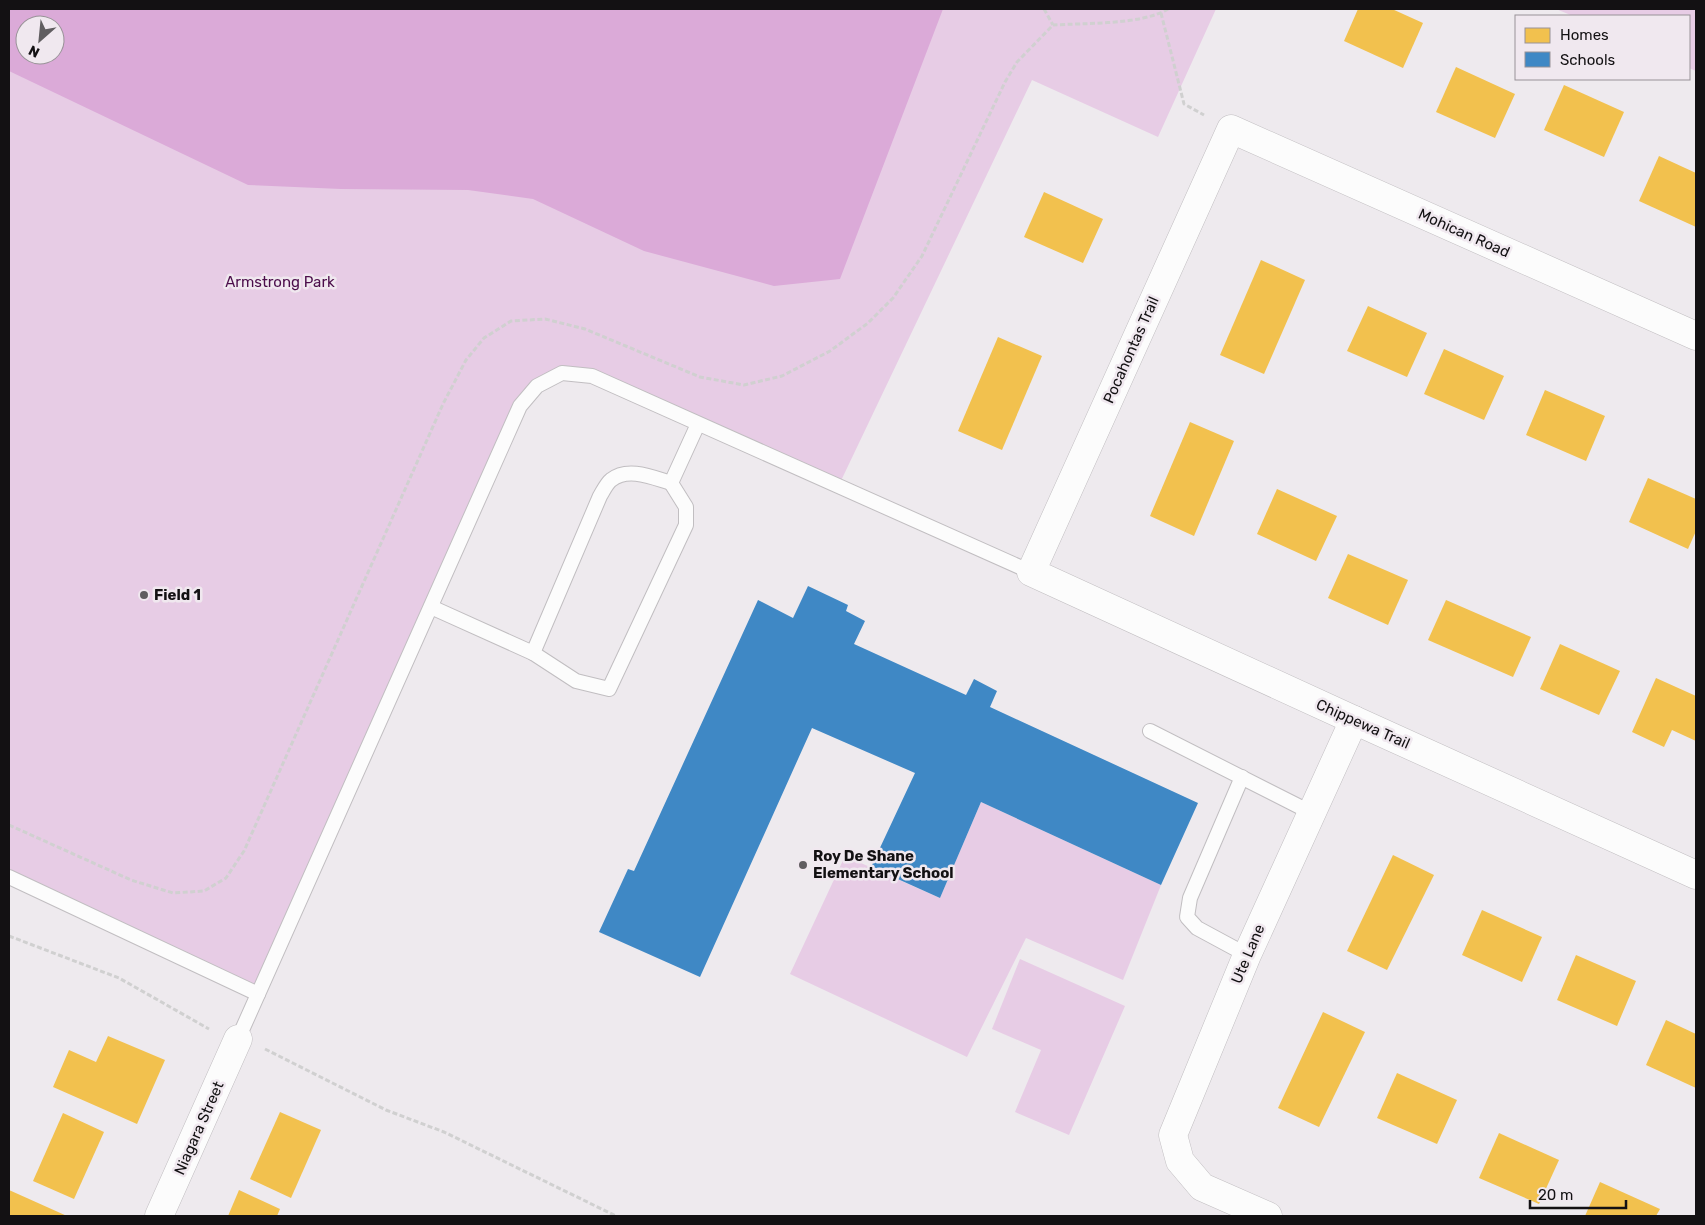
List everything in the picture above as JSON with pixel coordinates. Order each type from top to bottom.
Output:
[{"type":"street","name":"Mohican Road","points":[[1231,129],[1696,336]]},
{"type":"street","name":"Pocahontas Trail","points":[[1031,572],[1231,129]]},
{"type":"street","name":"Chippewa Trail","points":[[1031,572],[1696,875]]},
{"type":"street","name":"Ute Lane","points":[[1268,1216],[1202,1187],[1180,1161],[1174,1136],[1247,954],[1354,720]]},
{"type":"street","name":"Niagara Street","points":[[159,1216],[238,1039]]},
{"type":"lane","points":[[238,1039],[520,406],[537,386],[562,373],[592,376],[1031,572]]},
{"type":"lane","points":[[671,483],[698,424]]},
{"type":"lane","points":[[431,607],[533,653],[576,681],[609,689],[686,525],[686,507],[671,483],[646,475],[626,473],[610,480],[600,496],[533,653]]},
{"type":"lane","points":[[1150,731],[1312,813]]},
{"type":"lane","points":[[1242,777],[1190,898],[1187,917],[1197,928],[1247,954]]},
{"type":"lane","points":[[9,877],[258,994]]},
{"type":"path","points":[[1044,9],[1052,25]]},
{"type":"path","points":[[9,825],[131,880],[173,893],[204,891],[226,878],[244,850],[443,404],[466,360],[484,338],[511,322],[545,319],[585,329],[700,377],[744,385],[782,376],[830,351],[868,323],[893,298],[922,256],[1016,62],[1052,25],[1134,20],[1161,13],[1168,9]]},
{"type":"path","points":[[1161,13],[1184,104],[1231,129]]},
{"type":"path","points":[[9,936],[119,978],[209,1029],[260,1047],[386,1110],[444,1132],[616,1216]]},
{"type":"green space","name":"Armstrong Park","points":[[9,9],[1216,9],[1158,137],[1032,80],[838,487],[592,376],[562,373],[520,406],[258,994],[9,877]]},
{"type":"green space","points":[[1556,9],[1696,9],[1696,71],[1690,68],[1690,15],[1571,15]]},
{"type":"green space","points":[[981,802],[1161,885],[1123,980],[1026,938],[967,1057],[790,974],[845,856],[940,898]]},
{"type":"green space","points":[[1020,959],[1125,1006],[1069,1135],[1015,1112],[1041,1050],[992,1029]]},
{"type":"shaded area","points":[[9,9],[943,9],[840,279],[774,286],[644,251],[533,199],[468,190],[341,189],[248,185],[9,71]]},
{"type":"building: Homes","points":[[1358,9],[1392,9],[1423,23],[1403,68],[1344,41]]},
{"type":"building: Homes","points":[[1456,67],[1515,94],[1495,138],[1436,112]]},
{"type":"building: Homes","points":[[1564,85],[1624,112],[1604,157],[1544,130]]},
{"type":"building: Homes","points":[[1659,156],[1696,173],[1696,227],[1639,201]]},
{"type":"building: Homes","points":[[1044,192],[1103,219],[1083,263],[1024,237]]},
{"type":"building: Homes","points":[[1261,260],[1305,280],[1264,374],[1220,355]]},
{"type":"building: Homes","points":[[1368,306],[1427,333],[1407,377],[1347,351]]},
{"type":"building: Homes","points":[[998,337],[1042,356],[1002,450],[958,431]]},
{"type":"building: Homes","points":[[1444,349],[1504,376],[1484,420],[1424,394]]},
{"type":"building: Homes","points":[[1545,390],[1605,416],[1586,461],[1526,435]]},
{"type":"building: Homes","points":[[1190,422],[1234,441],[1194,536],[1150,516]]},
{"type":"building: Homes","points":[[1648,478],[1696,499],[1696,531],[1688,549],[1629,522]]},
{"type":"building: Homes","points":[[1277,489],[1337,516],[1316,561],[1257,534]]},
{"type":"building: Homes","points":[[1348,554],[1408,580],[1388,625],[1328,598]]},
{"type":"building: Homes","points":[[1446,600],[1531,637],[1513,677],[1428,640]]},
{"type":"building: Homes","points":[[1560,644],[1620,671],[1599,715],[1540,689]]},
{"type":"building: Homes","points":[[1656,678],[1696,696],[1696,741],[1672,730],[1664,747],[1632,732]]},
{"type":"building: Homes","points":[[1393,855],[1434,875],[1387,970],[1347,951]]},
{"type":"building: Homes","points":[[1482,910],[1542,937],[1522,982],[1462,955]]},
{"type":"building: Homes","points":[[1576,955],[1636,981],[1617,1026],[1557,1000]]},
{"type":"building: Homes","points":[[1323,1012],[1365,1032],[1319,1127],[1278,1108]]},
{"type":"building: Homes","points":[[1666,1020],[1696,1034],[1696,1088],[1646,1065]]},
{"type":"building: Homes","points":[[108,1036],[165,1060],[137,1124],[53,1087],[69,1050],[96,1062]]},
{"type":"building: Homes","points":[[1397,1073],[1457,1100],[1437,1144],[1377,1118]]},
{"type":"building: Homes","points":[[280,1112],[321,1130],[291,1198],[250,1179]]},
{"type":"building: Homes","points":[[63,1113],[104,1132],[74,1199],[33,1181]]},
{"type":"building: Homes","points":[[1499,1133],[1559,1160],[1539,1204],[1479,1178]]},
{"type":"building: Homes","points":[[1600,1182],[1660,1209],[1656,1216],[1585,1216]]},
{"type":"building: Homes","points":[[9,1190],[67,1216],[9,1216]]},
{"type":"building: Homes","points":[[239,1190],[280,1209],[277,1216],[228,1216]]},
{"type":"building: Schools","name":"Roy De Shane Elementary School","points":[[808,586],[848,605],[846,611],[865,621],[854,644],[966,695],[974,679],[997,691],[990,707],[1198,803],[1161,885],[981,802],[940,898],[871,867],[915,773],[812,728],[700,977],[599,932],[628,869],[634,871],[758,600],[793,618]]},
{"type":"place","name":"Field 1","points":[[144,595]]},
{"type":"place","name":"Roy De Shane Elementary School","points":[[803,865]]}]
